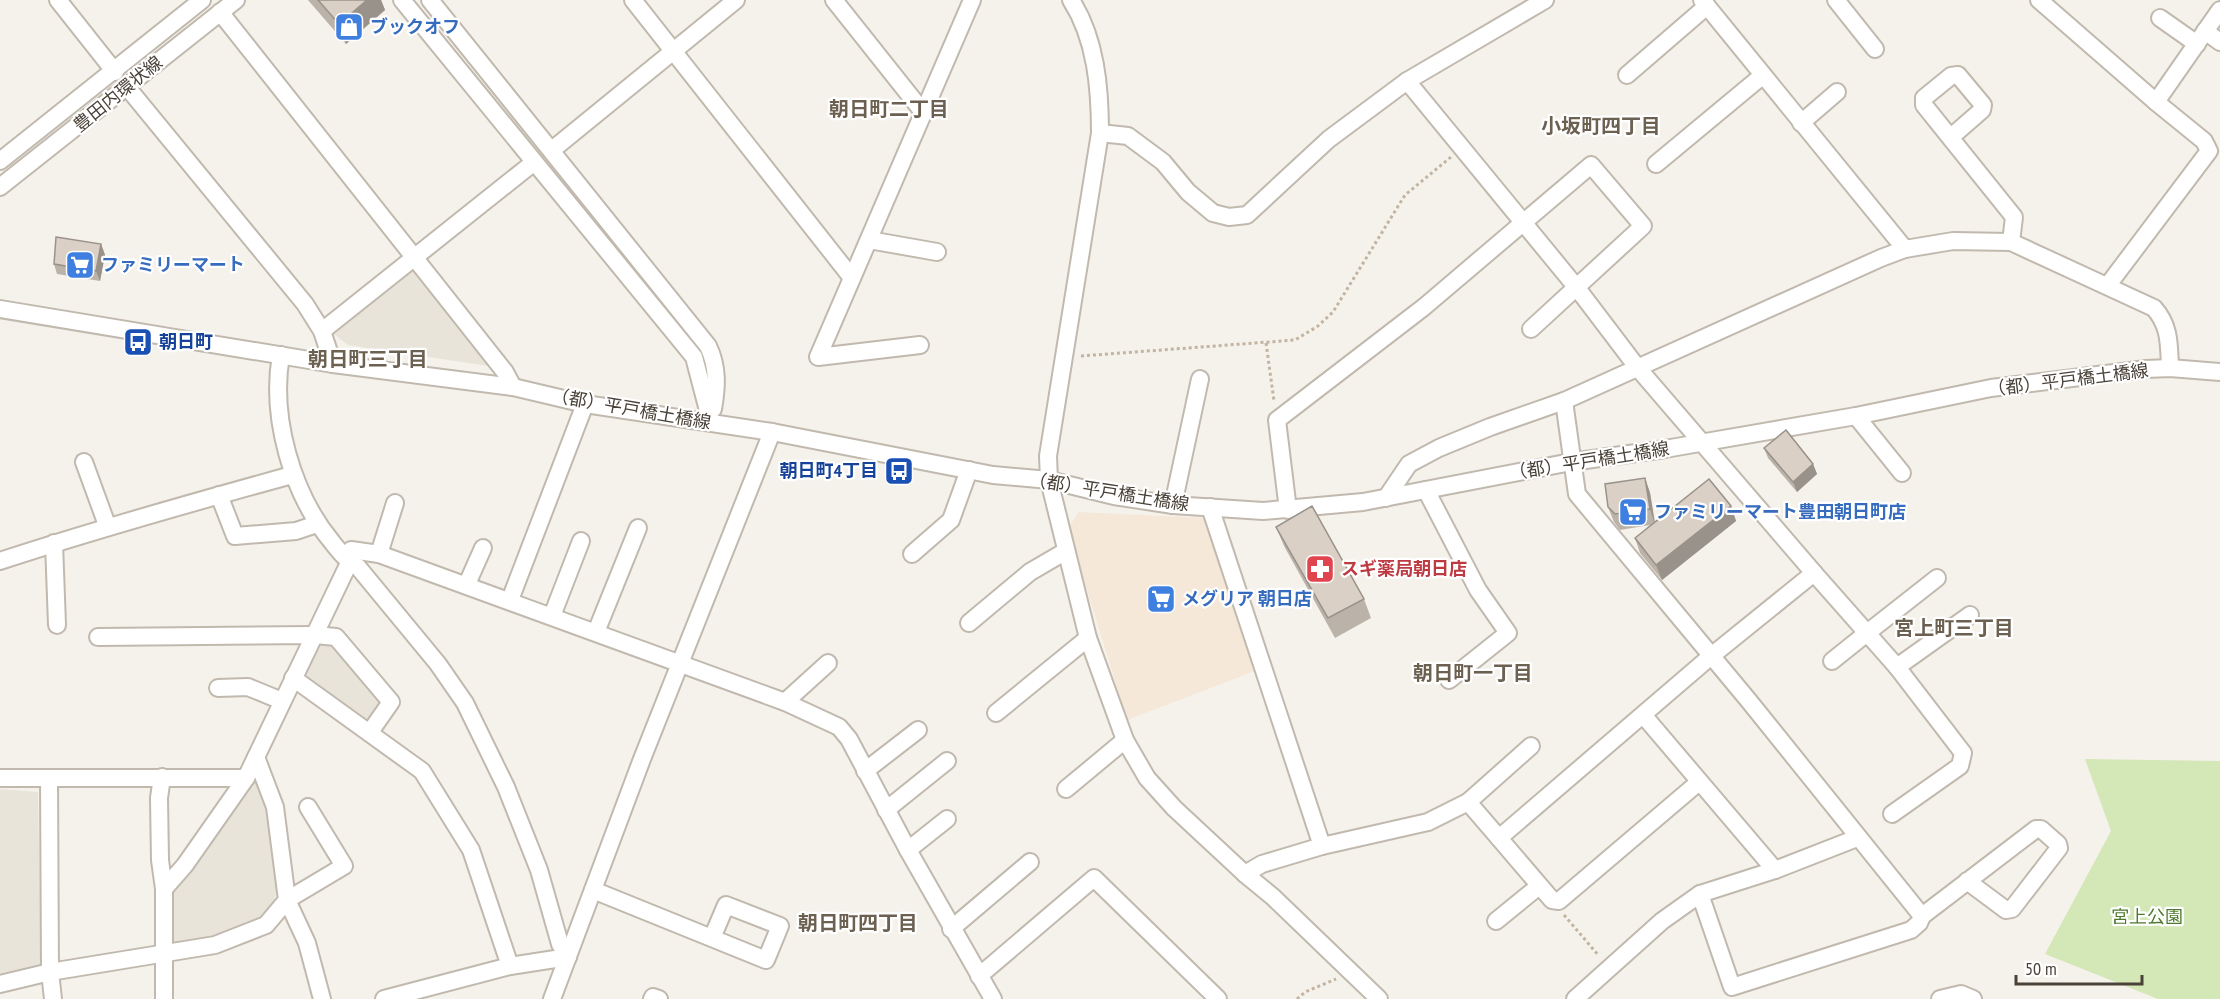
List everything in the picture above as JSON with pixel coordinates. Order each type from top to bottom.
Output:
[{"type":"street","points":[[58,0],[115,72]]},
{"type":"street","name":"豊田内環状線","points":[[3,153],[115,72],[202,0]]},
{"type":"street","name":"豊田内環状線","points":[[0,187],[236,0]]},
{"type":"street","points":[[402,0],[694,357],[704,388],[711,422]]},
{"type":"street","points":[[430,0],[708,346],[715,360],[717,386],[711,422]]},
{"type":"street","points":[[633,0],[852,278]]},
{"type":"street","points":[[552,150],[736,0]]},
{"type":"street","points":[[834,0],[923,112]]},
{"type":"street","points":[[920,345],[818,357],[972,0]]},
{"type":"street","points":[[1071,0],[1083,25],[1094,60],[1100,104],[1100,133],[1048,456],[1049,480],[1088,638],[1125,740],[1147,778],[1174,808],[1245,874],[1274,897],[1379,999]]},
{"type":"street","points":[[1100,133],[1128,136],[1163,162],[1188,192],[1213,213],[1229,217],[1247,215],[1329,139],[1407,81],[1545,0]]},
{"type":"street","points":[[1836,0],[1875,49]]},
{"type":"street","points":[[2039,0],[2204,141],[2209,151],[2108,285]]},
{"type":"street","points":[[1627,75],[1705,3],[1762,76],[1905,249]]},
{"type":"street","points":[[2156,102],[2220,10]]},
{"type":"street","points":[[220,12],[505,372],[513,387]]},
{"type":"street","points":[[2160,18],[2201,38],[2220,42]]},
{"type":"street","points":[[1656,164],[1762,76]]},
{"type":"street","points":[[1407,81],[1577,288],[1637,367],[1897,667],[1963,753],[1960,766],[1892,814]]},
{"type":"street","points":[[127,87],[305,304],[322,332],[333,364]]},
{"type":"street","points":[[1801,123],[1837,92]]},
{"type":"street","points":[[1951,137],[2014,217],[2011,242]]},
{"type":"street","points":[[322,332],[413,256],[533,163]]},
{"type":"street","points":[[1288,510],[1277,420],[1416,314],[1591,165],[1643,226],[1531,329]]},
{"type":"street","points":[[868,240],[937,252]]},
{"type":"street","points":[[1386,498],[1409,464],[1490,427],[1564,401],[1905,249],[1953,241],[2011,242],[2154,308],[2165,320],[2169,333],[2170,368]]},
{"type":"street","name":"（都）平戸橋土橋線","points":[[0,309],[333,364],[513,387],[585,404],[772,432],[969,470],[1049,480],[1114,496],[1173,505],[1263,511],[1386,498],[1571,462],[1856,416],[1991,388],[2170,368],[2220,372]]},
{"type":"street","points":[[281,355],[277,375],[292,475],[317,524],[349,562],[358,567],[438,664],[465,703],[506,787],[539,870],[560,944],[568,957]]},
{"type":"street","points":[[1173,505],[1200,380]]},
{"type":"street","points":[[1564,401],[1577,494],[1710,657],[1749,701],[1922,916]]},
{"type":"street","points":[[510,600],[585,404]]},
{"type":"street","points":[[1856,416],[1902,473]]},
{"type":"street","points":[[552,999],[722,554],[772,432]]},
{"type":"street","points":[[84,462],[107,525]]},
{"type":"street","points":[[912,554],[951,520],[969,470]]},
{"type":"street","points":[[0,561],[107,525],[184,507],[292,475]]},
{"type":"street","points":[[1426,490],[1478,590],[1508,633],[1449,680]]},
{"type":"street","points":[[219,495],[235,536],[297,531],[317,524]]},
{"type":"street","points":[[379,554],[395,503]]},
{"type":"street","points":[[1210,507],[1322,846]]},
{"type":"street","points":[[596,632],[638,528]]},
{"type":"street","points":[[552,616],[581,541]]},
{"type":"street","points":[[54,543],[57,625]]},
{"type":"street","points":[[467,584],[483,548]]},
{"type":"street","points":[[164,889],[186,865],[246,778],[349,562],[351,550],[379,554],[467,584],[785,702],[839,727],[849,739],[951,929],[993,999]]},
{"type":"street","points":[[969,623],[1030,572],[1066,551]]},
{"type":"street","points":[[1499,838],[1644,716],[1710,657],[1814,573]]},
{"type":"street","points":[[1832,661],[1937,578]]},
{"type":"street","points":[[1897,667],[1970,615]]},
{"type":"street","points":[[98,637],[315,635],[336,638],[391,702],[370,732]]},
{"type":"street","points":[[996,713],[1088,638]]},
{"type":"street","points":[[785,702],[828,663]]},
{"type":"street","points":[[293,678],[422,771],[471,850],[510,966]]},
{"type":"street","points":[[218,688],[248,687],[282,700]]},
{"type":"street","points":[[1644,716],[1774,870]]},
{"type":"street","points":[[865,771],[918,730]]},
{"type":"street","points":[[1066,789],[1125,740]]},
{"type":"street","points":[[1245,874],[1262,864],[1322,846],[1428,822],[1468,802],[1531,747]]},
{"type":"street","points":[[256,757],[275,807],[287,900],[307,943],[322,999]]},
{"type":"street","points":[[886,810],[947,761]]},
{"type":"street","points":[[0,778],[112,780],[162,777],[246,778]]},
{"type":"street","points":[[162,777],[159,798],[160,860],[164,889],[164,999]]},
{"type":"street","points":[[49,778],[50,972],[53,999]]},
{"type":"street","points":[[1468,802],[1539,886],[1552,900],[1559,901],[1699,782]]},
{"type":"street","points":[[0,984],[50,972],[215,945],[266,925],[287,900],[344,866],[308,807]]},
{"type":"street","points":[[908,850],[947,819]]},
{"type":"street","points":[[1700,894],[1732,987],[1911,930],[1919,923],[1922,916],[1967,881],[2036,829],[2041,829],[2058,844],[2059,848],[2012,909],[2006,910],[1967,881]]},
{"type":"street","points":[[1575,999],[1662,921],[1700,894],[1774,870],[1857,838]]},
{"type":"street","points":[[951,929],[1030,862]]},
{"type":"street","points":[[979,976],[1094,878],[1218,999]]},
{"type":"street","points":[[1496,921],[1539,886]]},
{"type":"street","points":[[593,890],[712,938]]},
{"type":"street","points":[[384,999],[510,966],[568,957]]},
{"type":"street","points":[[1940,999],[1960,994],[1973,999]]},
{"type":"street","points":[[652,999],[653,997],[659,999]]},
{"type":"path","points":[[1076,356],[1266,344],[1295,340],[1318,326],[1333,312],[1405,195],[1462,149]]},
{"type":"path","points":[[1266,344],[1277,420]]},
{"type":"path","points":[[1552,900],[1609,968]]},
{"type":"path","points":[[1297,999],[1305,992],[1352,972]]},
{"type":"shaded area","points":[[415,266],[495,367],[348,345],[330,331]]},
{"type":"shaded area","name":"メグリア 朝日店","points":[[1079,512],[1206,518],[1255,671],[1127,720],[1068,528]]},
{"type":"shaded area","points":[[317,640],[333,642],[385,705],[366,724],[300,673]]},
{"type":"shaded area","points":[[253,777],[260,784],[272,820],[278,885],[273,905],[257,923],[168,949],[169,897]]},
{"type":"shaded area","points":[[0,789],[38,792],[41,964],[0,975]]},
{"type":"green space","name":"宮上公園","points":[[2085,759],[2220,761],[2220,999],[2158,999],[2045,954],[2111,831]]},
{"type":"building","points":[[318,0],[367,0],[339,24]]},
{"type":"building","points":[[56,237],[101,244],[96,271],[54,264]]},
{"type":"building","points":[[1786,430],[1813,464],[1793,482],[1764,448]]},
{"type":"building","points":[[1645,478],[1650,509],[1615,514],[1608,507],[1605,484]]},
{"type":"building","points":[[1709,479],[1731,506],[1656,565],[1635,538]]},
{"type":"building","name":"スギ薬局朝日店","points":[[1312,506],[1364,599],[1328,618],[1276,527]]},
{"type":"place","name":"ブックオフ","points":[[349,27]]},
{"type":"place","name":"ファミリーマート","points":[[80,265]]},
{"type":"place","name":"朝日町","points":[[138,342]]},
{"type":"place","name":"朝日町4丁目","points":[[899,471]]},
{"type":"place","name":"ファミリーマート豊田朝日町店","points":[[1633,512]]},
{"type":"place","name":"スギ薬局朝日店","points":[[1320,569]]},
{"type":"place","name":"メグリア 朝日店","points":[[1161,599]]},
{"type":"district","name":"朝日町二丁目","points":[[889,109]]},
{"type":"district","name":"小坂町四丁目","points":[[1601,126]]},
{"type":"district","name":"朝日町三丁目","points":[[368,359]]},
{"type":"district","name":"宮上町三丁目","points":[[1954,628]]},
{"type":"district","name":"朝日町一丁目","points":[[1473,673]]},
{"type":"district","name":"朝日町四丁目","points":[[858,923]]}]
